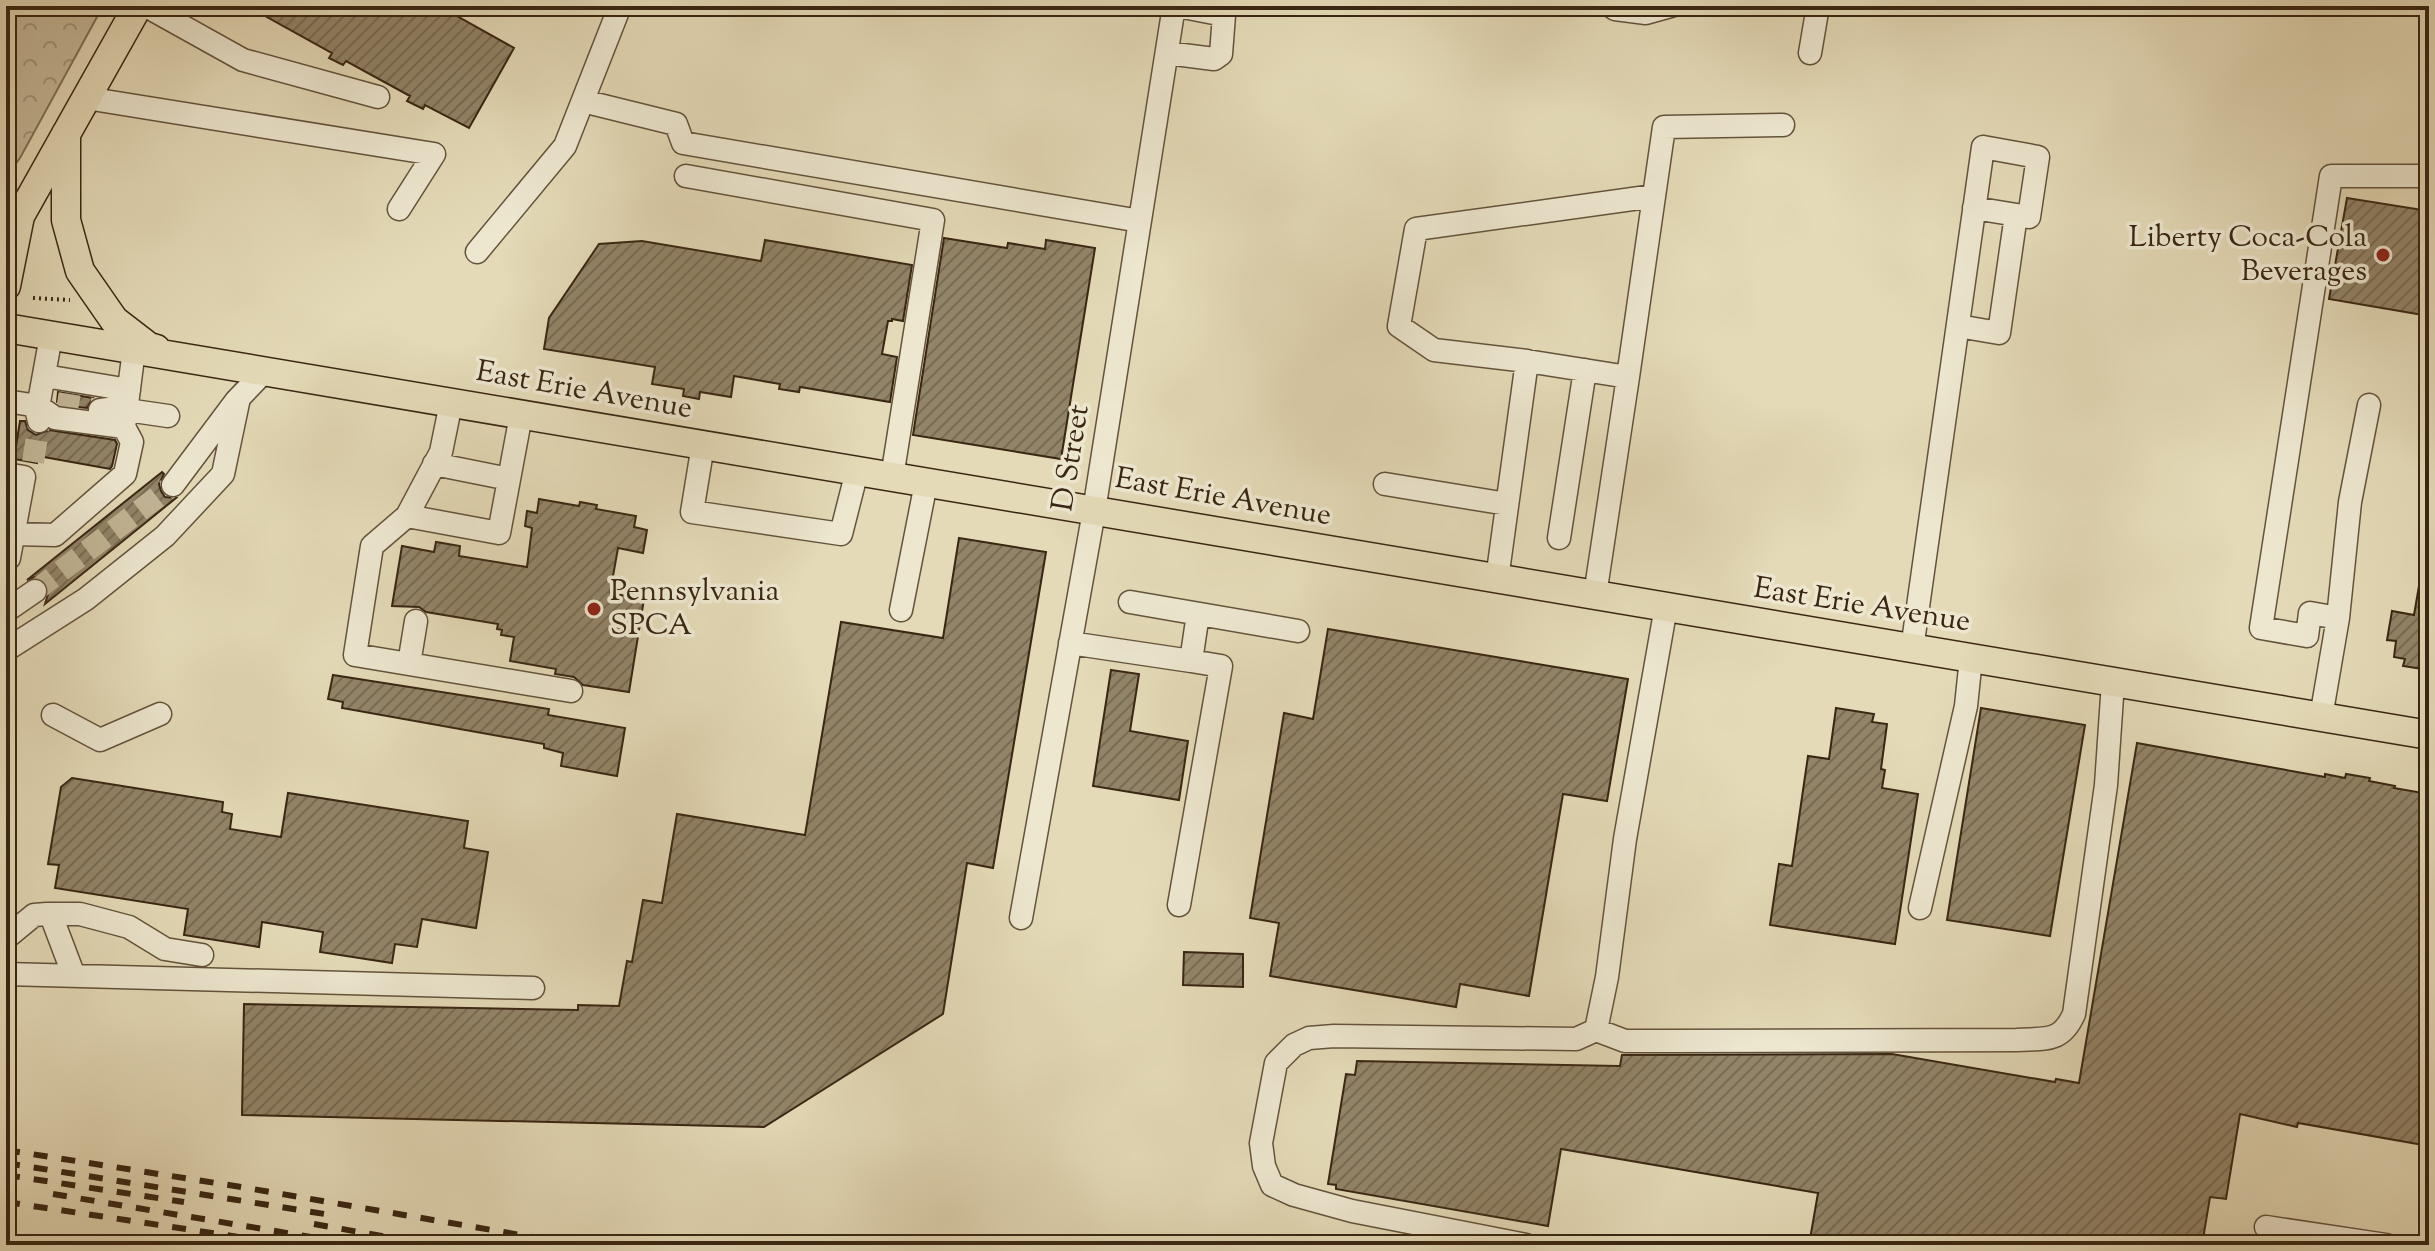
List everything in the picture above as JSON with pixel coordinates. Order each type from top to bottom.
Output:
[{"type":"main road","points":[[6,286],[20,216],[138,6]]},
{"type":"main road","points":[[66,131],[66,220],[80,271],[114,320],[149,347],[188,359]]},
{"type":"main road","points":[[6,211],[41,175]]},
{"type":"main road","name":"East Erie Avenue","points":[[6,328],[2429,735]]},
{"type":"street","points":[[146,6],[243,60],[378,97]]},
{"type":"street","points":[[477,252],[565,146],[620,6]]},
{"type":"street","points":[[1167,53],[1214,59],[1221,54],[1224,15],[1176,6]]},
{"type":"street","name":"D Street","points":[[1021,918],[1094,511],[1176,6]]},
{"type":"street","points":[[1611,6],[1646,13],[1671,6]]},
{"type":"street","points":[[1810,53],[1818,6]]},
{"type":"street","points":[[86,98],[434,154],[399,209]]},
{"type":"street","points":[[583,101],[676,124],[683,143],[1140,221]]},
{"type":"street","points":[[1595,595],[1664,127],[1783,125]]},
{"type":"street","points":[[1912,649],[1974,208],[1983,147],[2038,157],[2029,217],[1974,208]]},
{"type":"street","points":[[686,176],[933,220],[892,477]]},
{"type":"street","points":[[2338,618],[2310,613],[2307,636],[2261,628],[2331,176],[2429,176]]},
{"type":"street","points":[[1628,377],[1434,350],[1399,326],[1416,229],[1654,196]]},
{"type":"street","points":[[1958,326],[1999,333],[2016,215]]},
{"type":"street","points":[[51,336],[44,403],[55,418],[116,407]]},
{"type":"street","points":[[14,534],[55,535],[125,474],[132,442],[116,407],[134,350]]},
{"type":"street","points":[[1497,579],[1527,361]]},
{"type":"street","points":[[1559,538],[1585,370]]},
{"type":"street","points":[[173,485],[239,398],[259,377],[260,371]]},
{"type":"street","points":[[6,650],[86,599],[165,536],[223,474],[239,398]]},
{"type":"street","points":[[6,401],[116,407],[168,416]]},
{"type":"street","points":[[451,403],[441,452],[407,516],[372,546],[355,655],[571,691]]},
{"type":"street","points":[[2321,717],[2338,618],[2350,502],[2369,405]]},
{"type":"street","points":[[407,516],[499,533],[521,415]]},
{"type":"street","points":[[703,445],[692,512],[841,534],[857,471]]},
{"type":"street","points":[[434,464],[509,479]]},
{"type":"street","points":[[6,557],[9,558],[14,534],[22,469]]},
{"type":"street","points":[[901,610],[926,483]]},
{"type":"street","points":[[1385,484],[1507,504]]},
{"type":"street","points":[[6,611],[35,591]]},
{"type":"street","points":[[1130,602],[1298,631]]},
{"type":"street","points":[[1596,1030],[1607,977],[1625,839],[1666,607]]},
{"type":"street","points":[[1191,661],[1198,614]]},
{"type":"street","points":[[409,664],[416,621]]},
{"type":"street","points":[[1070,643],[1221,666],[1179,905]]},
{"type":"street","points":[[1920,908],[1966,706],[1971,658]]},
{"type":"street","points":[[1526,1245],[1352,1211],[1294,1195],[1272,1185],[1264,1166],[1261,1143],[1276,1063],[1294,1045],[1309,1038],[1334,1036],[1576,1039],[1596,1030],[1625,1041],[2055,1038],[2067,1030],[2074,1014],[2104,800],[2113,682]]},
{"type":"street","points":[[53,715],[100,740],[160,714]]},
{"type":"street","points":[[47,914],[52,918],[74,976]]},
{"type":"street","points":[[6,938],[34,915],[80,914],[129,927],[165,949],[202,955]]},
{"type":"street","points":[[6,974],[533,988]]},
{"type":"street","points":[[2266,1227],[2386,1245]]},
{"type":"path","points":[[33,298],[82,300]]},
{"type":"green space","points":[[6,6],[103,6],[20,158],[6,177]]},
{"type":"building","points":[[247,6],[439,6],[514,48],[469,128],[425,105],[423,109],[407,101],[410,96],[346,61],[343,65],[329,58],[332,53]]},
{"type":"building","name":"Liberty Coca-Cola Beverages","points":[[2347,198],[2429,211],[2429,316],[2329,299]]},
{"type":"building","points":[[944,238],[1007,248],[1008,243],[1045,249],[1046,240],[1095,248],[1061,459],[913,435]]},
{"type":"building","points":[[765,240],[912,265],[903,321],[888,321],[882,354],[897,357],[890,402],[800,387],[799,392],[779,389],[780,384],[734,376],[731,397],[700,392],[699,399],[683,396],[684,389],[652,384],[655,367],[544,349],[549,318],[599,244],[642,241],[761,261]]},
{"type":"building","points":[[58,392],[93,398],[87,408],[60,405],[57,402]]},
{"type":"building","points":[[20,421],[25,421],[28,430],[36,435],[49,430],[115,440],[117,444],[112,466],[110,469],[38,456],[37,463],[14,459]]},
{"type":"building","points":[[162,472],[161,491],[165,497],[176,498],[45,604],[49,591],[46,582],[35,577],[27,580]]},
{"type":"building","points":[[539,499],[579,506],[580,502],[597,505],[596,509],[636,516],[634,527],[647,530],[643,553],[618,548],[610,593],[644,599],[629,692],[583,685],[574,677],[555,674],[556,669],[510,661],[514,637],[501,635],[498,624],[426,612],[419,607],[392,606],[402,546],[434,552],[436,542],[460,546],[459,556],[527,567],[532,528],[525,526],[527,511],[537,513]]},
{"type":"building","points":[[959,538],[1046,552],[993,868],[967,863],[943,1014],[764,1127],[242,1115],[244,1004],[578,1010],[578,1005],[619,1006],[627,961],[632,962],[643,900],[662,903],[677,814],[805,835],[841,622],[943,638]]},
{"type":"building","points":[[2420,580],[2429,581],[2429,670],[2403,666],[2405,659],[2394,657],[2396,641],[2387,640],[2392,611],[2414,615]]},
{"type":"building","points":[[1328,629],[1628,679],[1607,801],[1563,794],[1529,996],[1460,984],[1456,1007],[1270,976],[1279,923],[1250,918],[1284,713],[1313,719]]},
{"type":"building","points":[[1111,670],[1139,674],[1130,731],[1188,741],[1179,800],[1093,786]]},
{"type":"building","points":[[333,675],[549,709],[548,715],[625,728],[617,776],[561,766],[563,753],[544,748],[544,744],[342,708],[343,702],[328,699]]},
{"type":"building","points":[[1836,708],[1874,714],[1872,722],[1887,724],[1881,769],[1885,770],[1882,788],[1918,794],[1895,944],[1770,925],[1779,864],[1792,866],[1808,756],[1829,759]]},
{"type":"building","points":[[1981,708],[2085,725],[2050,936],[1947,920]]},
{"type":"building","points":[[2137,743],[2325,777],[2325,774],[2345,778],[2346,774],[2370,778],[2369,781],[2394,788],[2429,794],[2429,1146],[2298,1123],[2297,1127],[2240,1114],[2226,1199],[2210,1197],[2202,1245],[1809,1245],[1818,1193],[1561,1149],[1548,1226],[1336,1189],[1336,1185],[1328,1184],[1346,1074],[1355,1075],[1357,1061],[1620,1066],[1622,1055],[1892,1054],[2055,1082],[2056,1079],[2079,1083]]},
{"type":"building","points":[[72,778],[223,802],[222,812],[232,814],[230,829],[281,837],[288,793],[468,821],[464,848],[488,852],[476,928],[422,919],[417,947],[395,944],[392,963],[320,952],[323,932],[262,922],[259,947],[184,935],[188,909],[55,888],[59,865],[48,864],[61,787]]},
{"type":"building","points":[[1184,952],[1243,954],[1243,987],[1183,985]]},
{"type":"tunnel","points":[[57,403],[100,410]]},
{"type":"tunnel","points":[[33,462],[39,424]]},
{"type":"tunnel","points":[[35,591],[173,485]]},
{"type":"railway","points":[[6,1150],[579,1245]]},
{"type":"railway","points":[[6,1163],[337,1216]]},
{"type":"railway","points":[[6,1175],[184,1202]]},
{"type":"railway","points":[[53,1194],[359,1245]]},
{"type":"railway","points":[[6,1202],[279,1243]]},
{"type":"railway","points":[[314,1224],[432,1245]]},
{"type":"place","name":"Liberty Coca-Cola Beverages","points":[[2383,255]]},
{"type":"place","name":"Pennsylvania SPCA","points":[[594,609]]}]
